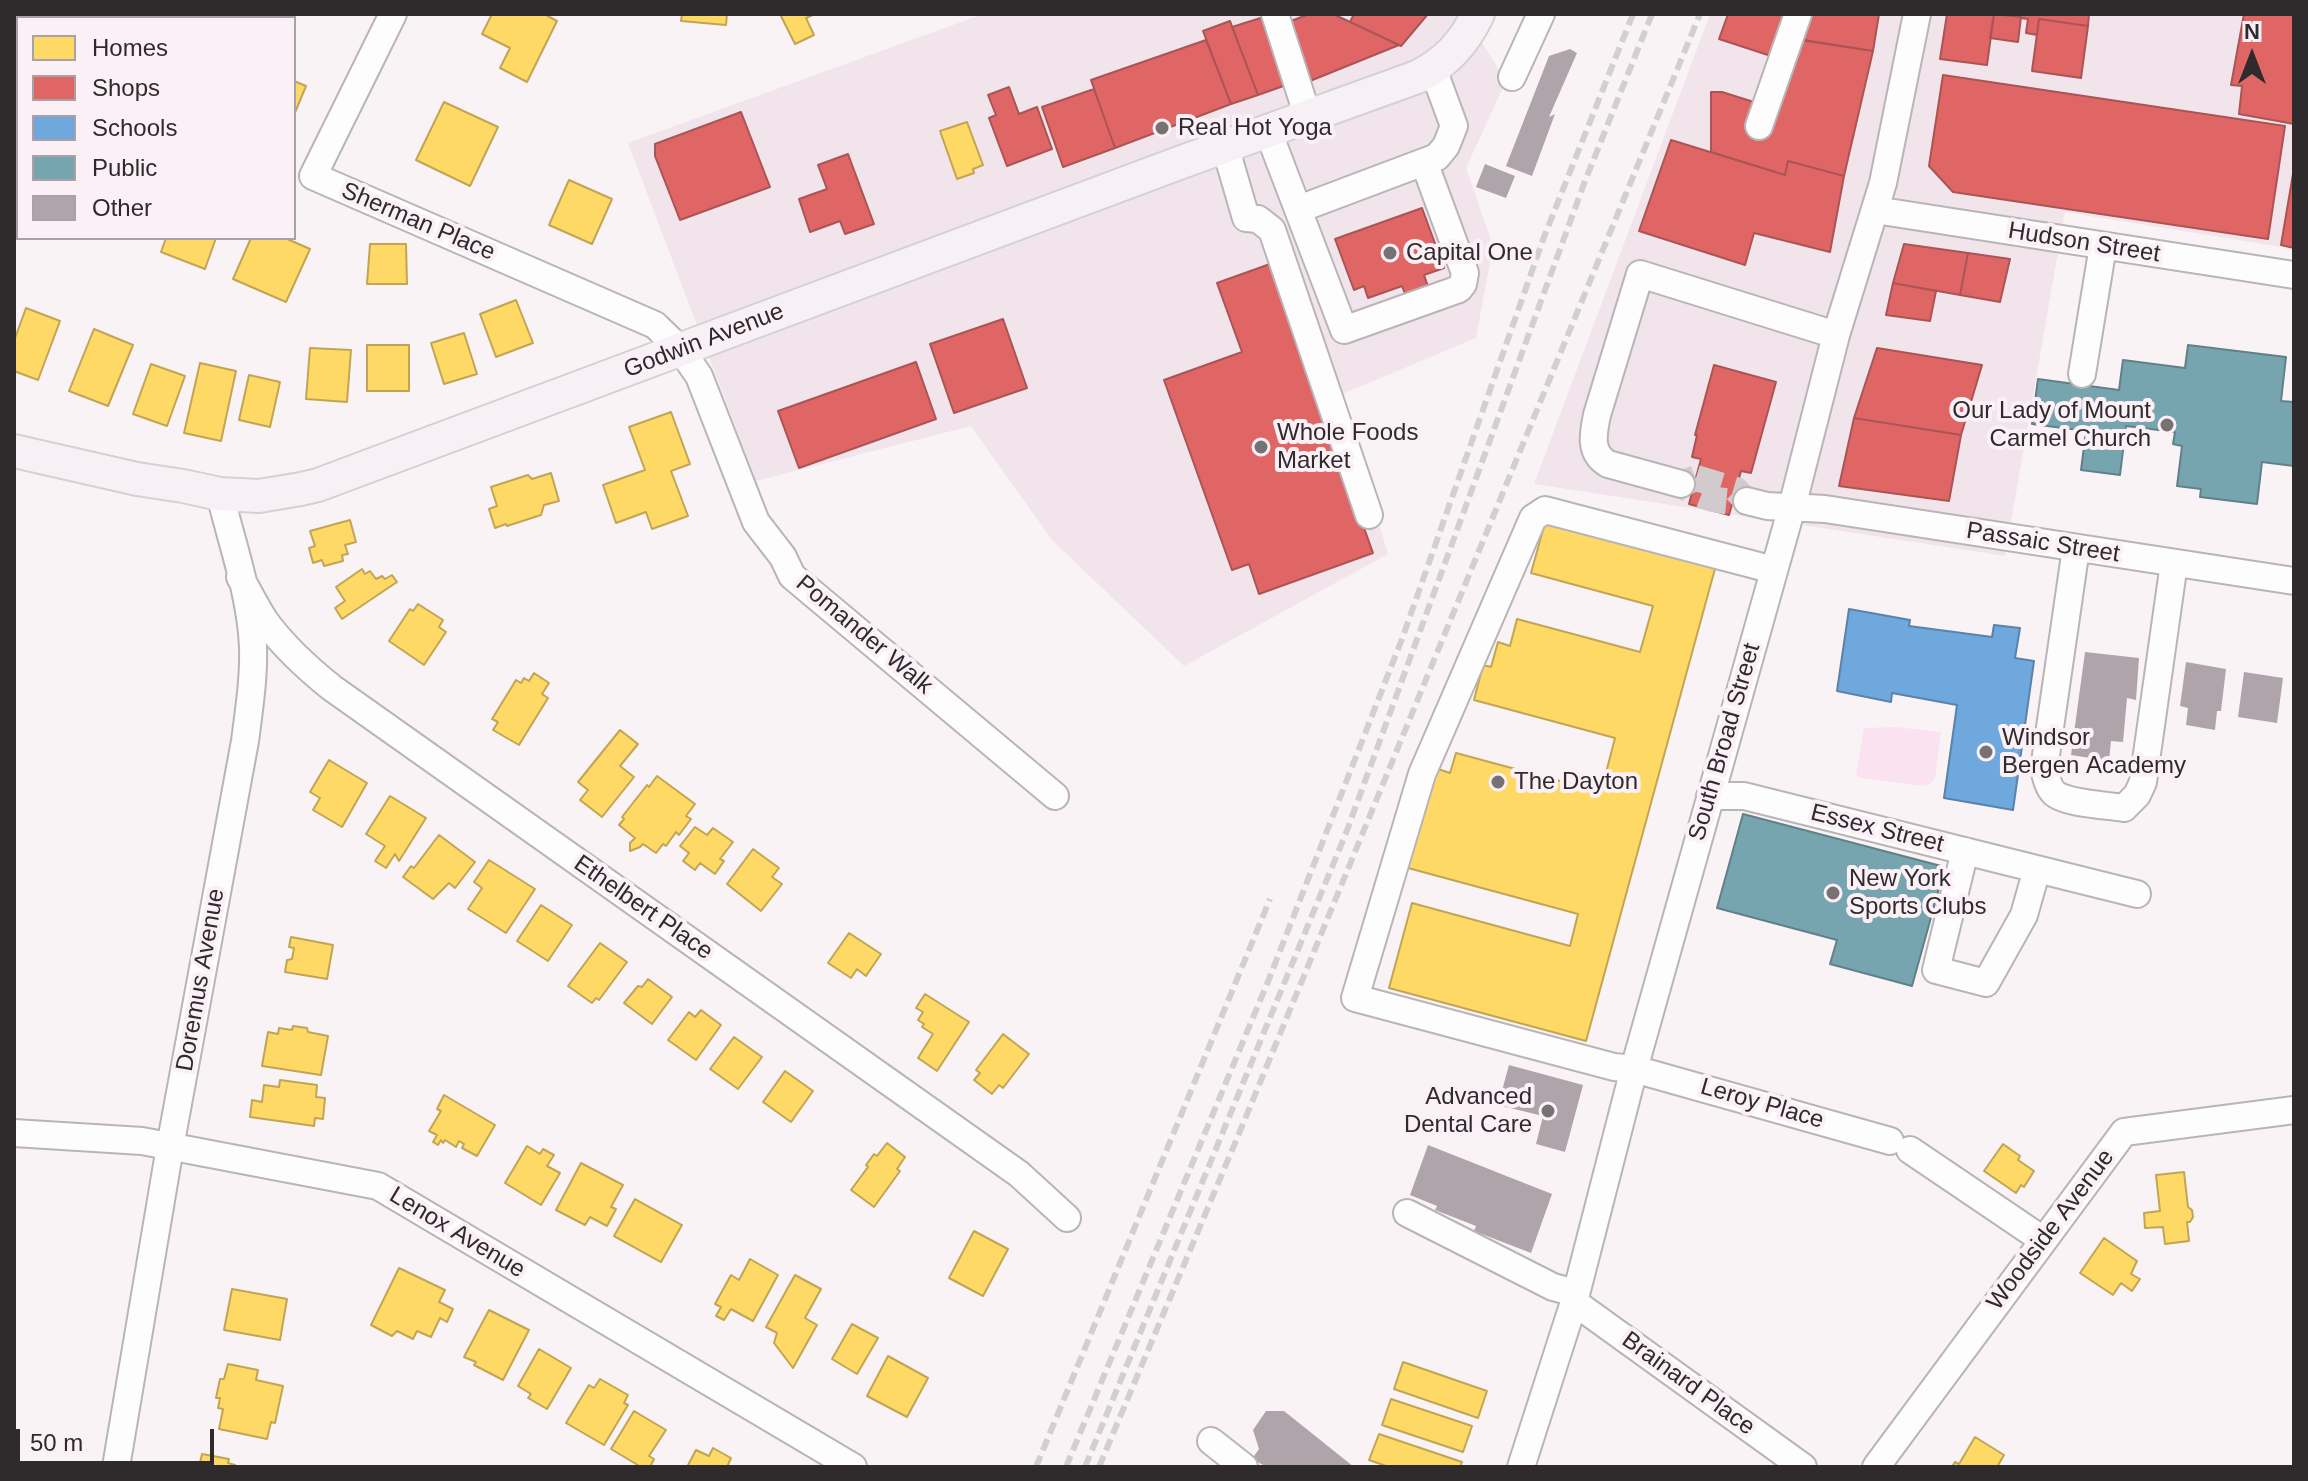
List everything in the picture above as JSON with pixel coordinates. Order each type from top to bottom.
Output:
[{"type":"main road","points":[[1433,69],[1453,53],[1478,14]]},
{"type":"main road","name":"Godwin Avenue","points":[[14,451],[220,494],[259,496],[318,485],[1225,146],[1381,91],[1433,69]]},
{"type":"street","name":"Sherman Place","points":[[393,14],[304,182],[655,325],[681,350]]},
{"type":"street","points":[[1275,14],[1308,117]]},
{"type":"street","points":[[1512,77],[1541,14]]},
{"type":"street","points":[[1759,126],[1798,14]]},
{"type":"street","name":"South Broad Street","points":[[1521,1467],[1575,1297],[1634,1069],[1792,507],[1836,335],[1883,183],[1917,14]]},
{"type":"street","points":[[1299,209],[1437,157],[1446,146],[1454,126],[1433,69]]},
{"type":"street","points":[[1268,131],[1344,330],[1459,289],[1463,284],[1465,273],[1424,162]]},
{"type":"street","points":[[1225,146],[1246,218],[1258,219],[1272,230],[1369,515]]},
{"type":"street","name":"Hudson Street","points":[[1875,210],[2294,275]]},
{"type":"street","points":[[2082,374],[2103,246]]},
{"type":"street","points":[[1681,484],[1608,464],[1599,459],[1595,451],[1597,415],[1640,274],[1836,335]]},
{"type":"street","name":"Pomander Walk","points":[[681,350],[703,386],[756,522],[783,557],[792,576],[1055,796]]},
{"type":"street","name":"Doremus Avenue","points":[[116,1467],[170,1147],[245,741],[251,688],[253,647],[250,615],[220,494]]},
{"type":"street","name":"Passaic Street","points":[[1747,501],[1767,506],[1825,509],[2294,581]]},
{"type":"street","name":"Leroy Place","points":[[1774,570],[1545,510],[1533,518],[1422,774],[1355,998],[1614,1067],[1634,1069],[1900,1146],[2043,1240]]},
{"type":"street","points":[[2076,548],[2044,769],[2046,780],[2054,792],[2067,799],[2124,808],[2137,795],[2143,782],[2174,563]]},
{"type":"street","name":"Ethelbert Place","points":[[240,577],[278,638],[332,688],[1019,1174],[1067,1218]]},
{"type":"street","name":"Essex Street","points":[[1710,796],[1744,796],[2137,894]]},
{"type":"street","points":[[1965,851],[1936,970],[1986,983],[2024,915],[2037,869]]},
{"type":"street","name":"Woodside Avenue","points":[[1876,1467],[2124,1132],[2294,1110]]},
{"type":"street","name":"Lenox Avenue","points":[[14,1133],[142,1141],[378,1186],[853,1467]]},
{"type":"street","name":"Brainard Place","points":[[1407,1213],[1575,1297],[1803,1467]]},
{"type":"street","points":[[1211,1441],[1244,1467]]},
{"type":"shaded area","points":[[983,14],[1464,14],[1506,81],[1466,168],[1493,246],[1476,338],[1340,395],[1388,554],[1184,666],[1053,541],[971,426],[756,481],[628,143]]},
{"type":"shaded area","points":[[1710,14],[2294,14],[2294,249],[2065,212],[2005,556],[1534,484]]},
{"type":"shaded area","points":[[1896,727],[1941,732],[1935,778],[1930,784],[1924,786],[1856,775],[1864,728]]},
{"type":"building: Homes","points":[[77,14],[129,14],[128,16]]},
{"type":"building: Homes","points":[[492,14],[544,14],[557,21],[527,82],[500,68],[510,48],[482,34]]},
{"type":"building: Homes","points":[[682,14],[727,14],[726,25],[681,21]]},
{"type":"building: Homes","points":[[780,14],[815,14],[806,18],[814,35],[795,44]]},
{"type":"building: Homes","points":[[296,82],[306,86],[296,110]]},
{"type":"building: Homes","points":[[444,102],[498,127],[470,186],[416,160]]},
{"type":"building: Homes","points":[[967,122],[983,165],[973,169],[974,173],[957,179],[940,131]]},
{"type":"building: Homes","points":[[14,126],[16,152],[14,157]]},
{"type":"building: Homes","points":[[569,180],[612,199],[592,244],[549,225]]},
{"type":"building: Homes","points":[[165,240],[215,240],[205,269],[161,252]]},
{"type":"building: Homes","points":[[250,240],[290,240],[310,249],[286,302],[233,279]]},
{"type":"building: Homes","points":[[370,244],[406,244],[407,284],[367,284]]},
{"type":"building: Homes","points":[[516,300],[533,343],[496,357],[480,314]]},
{"type":"building: Homes","points":[[26,308],[60,321],[38,380],[14,371],[14,341]]},
{"type":"building: Homes","points":[[94,329],[133,345],[108,406],[69,391]]},
{"type":"building: Homes","points":[[464,333],[477,374],[444,384],[431,343]]},
{"type":"building: Homes","points":[[367,345],[409,345],[409,391],[367,391]]},
{"type":"building: Homes","points":[[310,348],[351,350],[347,402],[306,399]]},
{"type":"building: Homes","points":[[200,363],[236,371],[221,441],[184,433]]},
{"type":"building: Homes","points":[[151,364],[185,376],[167,426],[133,414]]},
{"type":"building: Homes","points":[[249,375],[280,382],[270,427],[239,420]]},
{"type":"building: Homes","points":[[671,412],[690,464],[671,471],[688,516],[652,529],[646,512],[616,523],[603,485],[645,470],[629,427]]},
{"type":"building: Homes","points":[[551,473],[559,501],[544,505],[541,515],[495,528],[489,509],[497,506],[491,487],[528,475],[532,479]]},
{"type":"building: Homes","name":"The Dayton","points":[[1546,519],[1716,565],[1586,1041],[1389,988],[1412,903],[1570,946],[1578,914],[1408,868],[1435,768],[1450,773],[1456,753],[1601,792],[1615,738],[1474,700],[1483,665],[1491,667],[1498,642],[1510,646],[1517,619],[1640,652],[1653,606],[1531,573]]},
{"type":"building: Homes","points":[[350,520],[356,542],[345,545],[348,554],[342,555],[343,561],[324,566],[322,560],[313,563],[309,548],[315,546],[310,531]]},
{"type":"building: Homes","points":[[362,569],[365,574],[370,571],[376,579],[392,575],[397,582],[342,619],[335,608],[345,601],[336,587]]},
{"type":"building: Homes","points":[[418,604],[443,620],[439,627],[446,632],[424,665],[389,641],[410,609],[413,611]]},
{"type":"building: Homes","points":[[534,673],[549,683],[542,694],[548,698],[519,745],[493,730],[498,722],[492,719],[516,680],[521,683],[524,678],[529,681]]},
{"type":"building: Homes","points":[[620,730],[638,744],[620,766],[634,777],[602,817],[580,800],[588,790],[578,782]]},
{"type":"building: Homes","points":[[329,760],[367,783],[342,827],[313,810],[320,798],[310,792]]},
{"type":"building: Homes","points":[[657,776],[695,804],[686,816],[691,819],[679,835],[676,832],[666,846],[663,844],[656,853],[643,844],[630,851],[630,843],[635,838],[619,825],[624,819],[622,817]]},
{"type":"building: Homes","points":[[390,796],[426,818],[399,861],[395,854],[386,868],[375,861],[385,846],[366,834]]},
{"type":"building: Homes","points":[[695,827],[707,835],[713,828],[733,842],[720,859],[724,861],[715,874],[700,863],[695,870],[683,861],[689,853],[680,846]]},
{"type":"building: Homes","points":[[439,835],[475,862],[455,888],[449,883],[433,899],[403,877],[411,866],[414,868]]},
{"type":"building: Homes","points":[[753,849],[779,868],[772,877],[782,884],[761,911],[727,884]]},
{"type":"building: Homes","points":[[489,860],[535,889],[506,933],[468,909],[482,888],[474,882]]},
{"type":"building: Homes","points":[[541,905],[572,925],[548,961],[517,941]]},
{"type":"building: Homes","points":[[849,933],[881,954],[866,976],[857,969],[851,978],[828,963]]},
{"type":"building: Homes","points":[[291,937],[333,945],[327,979],[285,972],[294,948],[289,947]]},
{"type":"building: Homes","points":[[600,943],[627,962],[599,1000],[596,998],[592,1003],[568,986]]},
{"type":"building: Homes","points":[[648,979],[672,997],[652,1024],[624,1003]]},
{"type":"building: Homes","points":[[925,994],[969,1022],[937,1071],[918,1058],[933,1034],[918,1020],[923,1012],[916,1008]]},
{"type":"building: Homes","points":[[701,1010],[721,1025],[696,1060],[668,1040],[689,1012],[695,1017]]},
{"type":"building: Homes","points":[[293,1026],[328,1036],[321,1075],[262,1066],[268,1032],[278,1034],[279,1028],[292,1030]]},
{"type":"building: Homes","points":[[1003,1034],[1029,1054],[1003,1088],[999,1085],[992,1094],[974,1080],[980,1073],[976,1070]]},
{"type":"building: Homes","points":[[734,1037],[762,1057],[738,1089],[710,1069]]},
{"type":"building: Homes","points":[[785,1071],[813,1091],[791,1122],[763,1102]]},
{"type":"building: Homes","points":[[280,1080],[317,1085],[316,1097],[325,1098],[323,1119],[315,1118],[314,1126],[250,1117],[252,1100],[262,1102],[264,1085],[279,1087]]},
{"type":"building: Homes","points":[[444,1095],[495,1125],[477,1156],[462,1148],[464,1144],[459,1141],[456,1147],[445,1140],[438,1145],[433,1142],[437,1135],[429,1131],[441,1111],[437,1109]]},
{"type":"building: Homes","points":[[887,1143],[905,1157],[897,1169],[900,1171],[874,1207],[851,1190],[874,1154],[877,1156]]},
{"type":"building: Homes","points":[[2003,1144],[2034,1171],[2016,1193],[1984,1171]]},
{"type":"building: Homes","points":[[527,1146],[540,1154],[543,1149],[554,1155],[547,1166],[560,1173],[541,1205],[505,1183]]},
{"type":"building: Homes","points":[[581,1163],[623,1185],[611,1207],[616,1209],[607,1226],[590,1217],[585,1225],[556,1210]]},
{"type":"building: Homes","points":[[2184,1172],[2188,1207],[2193,1217],[2187,1222],[2189,1241],[2165,1244],[2163,1227],[2145,1228],[2144,1213],[2160,1211],[2156,1175]]},
{"type":"building: Homes","points":[[635,1199],[682,1225],[661,1262],[614,1236]]},
{"type":"building: Homes","points":[[974,1231],[1008,1249],[983,1296],[949,1278]]},
{"type":"building: Homes","points":[[2104,1238],[2137,1261],[2131,1274],[2140,1279],[2132,1291],[2121,1283],[2113,1295],[2080,1273]]},
{"type":"building: Homes","points":[[750,1259],[778,1275],[753,1321],[731,1309],[724,1320],[716,1316],[721,1307],[715,1304],[731,1275],[739,1280]]},
{"type":"building: Homes","points":[[399,1268],[445,1290],[439,1302],[453,1309],[447,1322],[440,1318],[431,1337],[417,1331],[413,1339],[397,1331],[392,1336],[371,1325]]},
{"type":"building: Homes","points":[[795,1275],[821,1289],[805,1318],[817,1325],[793,1368],[774,1343],[777,1333],[766,1327]]},
{"type":"building: Homes","points":[[232,1289],[287,1299],[280,1340],[224,1330]]},
{"type":"building: Homes","points":[[489,1310],[529,1330],[503,1380],[464,1357]]},
{"type":"building: Homes","points":[[852,1324],[878,1338],[857,1374],[832,1359]]},
{"type":"building: Homes","points":[[539,1349],[571,1368],[547,1409],[528,1398],[531,1394],[518,1386]]},
{"type":"building: Homes","points":[[888,1356],[928,1378],[907,1417],[867,1396]]},
{"type":"building: Homes","points":[[1403,1362],[1487,1391],[1478,1418],[1394,1389]]},
{"type":"building: Homes","points":[[228,1364],[258,1370],[256,1380],[283,1386],[275,1423],[271,1422],[267,1439],[219,1429],[223,1409],[218,1408],[220,1398],[216,1398],[220,1379],[224,1379]]},
{"type":"building: Homes","points":[[600,1379],[628,1395],[624,1403],[628,1405],[604,1445],[566,1423],[589,1385],[594,1388]]},
{"type":"building: Homes","points":[[1391,1399],[1472,1426],[1463,1452],[1382,1425]]},
{"type":"building: Homes","points":[[634,1411],[666,1430],[649,1456],[654,1459],[650,1467],[641,1467],[611,1449]]},
{"type":"building: Homes","points":[[1379,1434],[1462,1462],[1460,1467],[1389,1467],[1369,1460]]},
{"type":"building: Homes","points":[[1975,1437],[2004,1455],[1997,1467],[1952,1467],[1955,1462],[1959,1464]]},
{"type":"building: Homes","points":[[713,1448],[731,1458],[727,1467],[687,1467],[696,1450],[709,1456]]},
{"type":"building: Homes","points":[[202,1454],[229,1459],[228,1463],[235,1467],[199,1467]]},
{"type":"building: Shops","points":[[1309,14],[1333,14],[1399,45],[1305,83],[1281,25]]},
{"type":"building: Shops","points":[[1354,14],[1428,14],[1401,46],[1350,22]]},
{"type":"building: Shops","points":[[1728,14],[1789,14],[1774,57],[1719,39]]},
{"type":"building: Shops","points":[[1805,14],[1879,14],[1873,51],[1798,39]]},
{"type":"building: Shops","points":[[1947,14],[1994,14],[1987,65],[1940,59]]},
{"type":"building: Shops","points":[[1994,14],[2021,17],[2018,42],[1990,38]]},
{"type":"building: Shops","points":[[2021,14],[2089,14],[2088,26],[2039,19],[2037,35],[2026,33],[2028,19],[2021,18]]},
{"type":"building: Shops","points":[[2244,14],[2294,14],[2294,124],[2239,114],[2242,86],[2231,85]]},
{"type":"building: Shops","points":[[1267,16],[1289,84],[1258,95],[1232,27]]},
{"type":"building: Shops","points":[[2039,19],[2088,26],[2081,78],[2032,71]]},
{"type":"building: Shops","points":[[1230,21],[1258,95],[1231,104],[1203,31]]},
{"type":"building: Shops","points":[[1793,39],[1873,51],[1844,176],[1788,161],[1785,175],[1711,152],[1711,92],[1722,92],[1760,104]]},
{"type":"building: Shops","points":[[1206,40],[1231,104],[1115,148],[1091,80]]},
{"type":"building: Shops","points":[[1943,75],[2285,126],[2268,239],[1953,192],[1929,166]]},
{"type":"building: Shops","points":[[1009,87],[1019,114],[1037,107],[1052,149],[1007,166],[989,118],[996,115],[988,95]]},
{"type":"building: Shops","points":[[1094,89],[1115,148],[1063,167],[1042,107]]},
{"type":"building: Shops","points":[[741,112],[770,187],[680,220],[655,156],[655,144]]},
{"type":"building: Shops","points":[[1671,140],[1785,175],[1788,161],[1844,176],[1830,252],[1754,233],[1745,265],[1639,231]]},
{"type":"building: Shops","points":[[848,154],[874,224],[845,234],[840,221],[810,232],[799,199],[827,189],[818,165]]},
{"type":"building: Shops","points":[[2294,168],[2294,248],[2281,245]]},
{"type":"building: Shops","name":"Capital One","points":[[1422,208],[1444,268],[1424,275],[1432,298],[1413,314],[1402,286],[1368,298],[1364,286],[1354,290],[1335,239]]},
{"type":"building: Shops","points":[[1904,244],[1968,253],[1960,295],[1893,283]]},
{"type":"building: Shops","points":[[1968,253],[2010,259],[2000,302],[1960,295]]},
{"type":"building: Shops","name":"Whole Foods Market","points":[[1270,264],[1373,553],[1259,594],[1249,564],[1232,570],[1164,380],[1242,352],[1217,283]]},
{"type":"building: Shops","points":[[1893,283],[1936,291],[1930,321],[1886,315]]},
{"type":"building: Shops","points":[[1003,319],[1027,388],[954,413],[930,344]]},
{"type":"building: Shops","points":[[1877,348],[1982,365],[1961,435],[1854,418]]},
{"type":"building: Shops","points":[[916,362],[936,419],[799,468],[778,411]]},
{"type":"building: Shops","points":[[1714,365],[1776,382],[1751,473],[1741,471],[1729,515],[1689,504],[1701,459],[1692,457],[1695,435]]},
{"type":"building: Shops","points":[[1854,418],[1961,435],[1949,501],[1839,486]]},
{"type":"building: Schools","name":"Windsor Bergen Academy","points":[[1849,609],[1910,620],[1909,626],[1992,637],[1994,625],[2020,628],[2015,658],[2034,661],[2013,810],[1944,798],[1957,705],[1892,693],[1891,702],[1837,691]]},
{"type":"building: Public","name":"Our Lady of Mount Carmel Church","points":[[2188,345],[2286,357],[2281,401],[2294,402],[2294,466],[2262,462],[2257,504],[2200,497],[2201,489],[2177,486],[2182,446],[2173,444],[2175,432],[2126,426],[2120,475],[2081,470],[2086,431],[2032,424],[2038,379],[2119,390],[2123,360],[2185,368]]},
{"type":"building: Public","points":[[1743,814],[1945,867],[1912,986],[1830,964],[1837,940],[1717,908]]},
{"type":"building: Other","points":[[1570,49],[1577,53],[1549,117],[1555,114],[1532,176],[1506,166],[1549,56]]},
{"type":"building: Other","points":[[1485,164],[1515,176],[1506,198],[1476,187]]},
{"type":"building: Other","points":[[2085,652],[2139,658],[2136,700],[2127,698],[2123,742],[2111,741],[2109,761],[2071,755]]},
{"type":"building: Other","points":[[2186,662],[2226,669],[2221,711],[2217,711],[2215,730],[2186,725],[2188,708],[2180,706]]},
{"type":"building: Other","points":[[2244,672],[2283,678],[2277,723],[2238,717]]},
{"type":"building: Other","name":"Advanced Dental Care","points":[[1509,1065],[1583,1085],[1565,1152],[1536,1144],[1543,1116],[1498,1105]]},
{"type":"building: Other","points":[[1428,1145],[1552,1194],[1531,1253],[1474,1231],[1476,1226],[1435,1210],[1437,1206],[1410,1195]]},
{"type":"building: Other","points":[[1266,1411],[1284,1411],[1354,1467],[1267,1467],[1252,1459],[1259,1449],[1253,1430]]},
{"type":"tunnel","points":[[1696,478],[1736,490],[1747,501],[1712,499],[1681,484],[1696,478]]},
{"type":"railway","points":[[1066,1467],[1269,979],[1402,639],[1544,237],[1633,14]]},
{"type":"railway","points":[[1085,1467],[1346,833],[1585,181],[1652,14]]},
{"type":"railway","points":[[1099,1467],[1700,14]]},
{"type":"railway","points":[[1036,1467],[1270,899]]},
{"type":"place","name":"Real Hot Yoga","points":[[1162,128]]},
{"type":"place","name":"Capital One","points":[[1390,253]]},
{"type":"place","name":"Our Lady of Mount Carmel Church","points":[[2167,425]]},
{"type":"place","name":"Whole Foods Market","points":[[1261,447]]},
{"type":"place","name":"Windsor Bergen Academy","points":[[1986,752]]},
{"type":"place","name":"The Dayton","points":[[1498,782]]},
{"type":"place","name":"New York Sports Clubs","points":[[1833,893]]},
{"type":"place","name":"Advanced Dental Care","points":[[1548,1111]]}]
